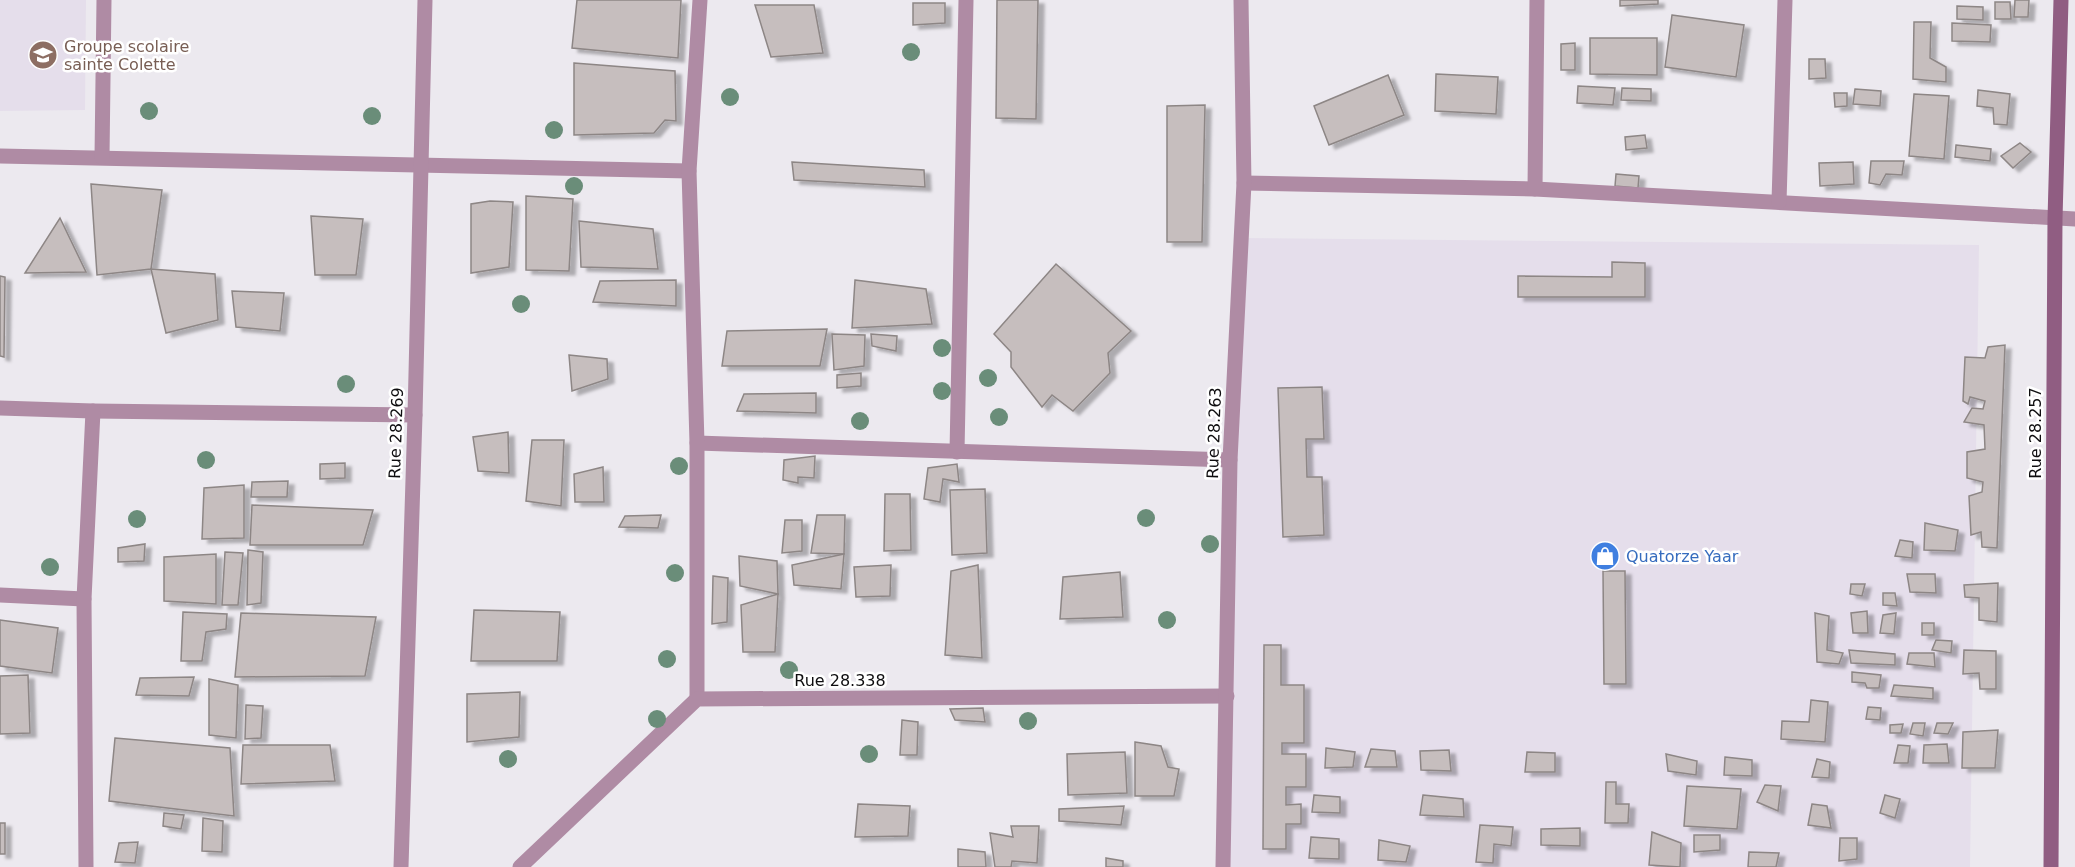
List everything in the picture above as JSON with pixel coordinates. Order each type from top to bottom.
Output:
[{"type":"street","points":[[102,157],[104,0]]},
{"type":"street","name":"Rue 28.269","points":[[401,867],[425,0]]},
{"type":"street","points":[[520,867],[697,699],[697,443],[689,171],[700,0]]},
{"type":"street","points":[[957,452],[966,0]]},
{"type":"street","name":"Rue 28.263","points":[[1223,867],[1230,460],[1244,183],[1241,0]]},
{"type":"street","points":[[1535,189],[1537,0]]},
{"type":"street","points":[[1779,202],[1785,0]]},
{"type":"street","name":"Rue 28.257","points":[[2051,867],[2055,219],[2061,0]]},
{"type":"street","points":[[0,156],[689,171]]},
{"type":"street","points":[[1244,183],[1535,189],[2075,219]]},
{"type":"street","points":[[0,408],[415,415]]},
{"type":"street","points":[[86,867],[84,599],[93,411]]},
{"type":"street","points":[[697,443],[1230,460]]},
{"type":"street","points":[[0,595],[84,599]]},
{"type":"street","name":"Rue 28.338","points":[[697,699],[1227,696]]},
{"type":"shaded area","name":"Groupe scolaire sainte Colette","points":[[0,0],[86,0],[85,110],[0,111]]},
{"type":"shaded area","name":"Quatorze Yaar","points":[[1239,238],[1979,245],[1970,867],[1230,867]]},
{"type":"building","points":[[577,0],[681,0],[678,58],[572,48]]},
{"type":"building","points":[[997,0],[1038,0],[1036,119],[996,118]]},
{"type":"building","points":[[1620,0],[1658,0],[1658,4],[1620,6]]},
{"type":"building","points":[[2015,0],[2029,0],[2028,17],[2014,17]]},
{"type":"building","points":[[1995,2],[2010,2],[2011,19],[1995,19]]},
{"type":"building","points":[[913,3],[945,3],[945,23],[913,25]]},
{"type":"building","points":[[755,5],[814,5],[823,53],[771,57]]},
{"type":"building","points":[[1957,6],[1983,7],[1983,20],[1957,19]]},
{"type":"building","points":[[1672,15],[1744,25],[1736,77],[1665,67]]},
{"type":"building","points":[[1914,22],[1931,22],[1930,58],[1946,67],[1946,82],[1913,79]]},
{"type":"building","points":[[1952,23],[1991,25],[1990,42],[1952,41]]},
{"type":"building","points":[[1590,38],[1657,38],[1657,75],[1590,74]]},
{"type":"building","points":[[1575,43],[1575,70],[1561,70],[1561,44]]},
{"type":"building","points":[[1809,59],[1825,59],[1826,78],[1809,79]]},
{"type":"building","points":[[574,63],[675,71],[676,121],[665,120],[654,133],[574,135]]},
{"type":"building","points":[[1436,74],[1498,77],[1496,114],[1435,111]]},
{"type":"building","points":[[1388,75],[1404,115],[1329,145],[1314,106]]},
{"type":"building","points":[[1578,86],[1615,88],[1613,105],[1577,103]]},
{"type":"building","points":[[1622,88],[1651,89],[1651,101],[1621,100]]},
{"type":"building","points":[[1855,89],[1881,91],[1880,106],[1853,104]]},
{"type":"building","points":[[1978,90],[2010,94],[2007,125],[1994,124],[1993,108],[1977,106]]},
{"type":"building","points":[[1834,93],[1847,93],[1847,106],[1835,107]]},
{"type":"building","points":[[1914,94],[1949,96],[1944,159],[1909,156]]},
{"type":"building","points":[[1205,105],[1202,242],[1167,242],[1167,106]]},
{"type":"building","points":[[1645,135],[1647,148],[1626,150],[1625,137]]},
{"type":"building","points":[[2020,143],[2031,152],[2013,168],[2001,156]]},
{"type":"building","points":[[1956,145],[1991,149],[1990,161],[1955,157]]},
{"type":"building","points":[[1871,161],[1904,161],[1902,175],[1886,174],[1880,185],[1869,183]]},
{"type":"building","points":[[792,162],[924,170],[925,187],[794,180]]},
{"type":"building","points":[[1853,162],[1854,184],[1820,186],[1819,163]]},
{"type":"building","points":[[1616,174],[1639,176],[1638,188],[1615,186]]},
{"type":"building","points":[[91,184],[162,190],[151,269],[97,275]]},
{"type":"building","points":[[526,196],[573,199],[569,271],[526,270]]},
{"type":"building","points":[[490,201],[513,202],[509,267],[471,273],[471,204]]},
{"type":"building","points":[[311,216],[363,219],[356,275],[315,275]]},
{"type":"building","points":[[60,218],[86,272],[25,273]]},
{"type":"building","points":[[579,221],[653,229],[658,269],[581,267]]},
{"type":"building","points":[[1612,262],[1645,263],[1645,297],[1518,297],[1518,276],[1612,277]]},
{"type":"building","points":[[1056,264],[1131,331],[1108,353],[1110,373],[1073,411],[1052,395],[1042,407],[1011,367],[1011,352],[994,334]]},
{"type":"building","points":[[151,269],[215,274],[218,320],[166,333]]},
{"type":"building","points":[[0,276],[5,277],[4,357],[0,356]]},
{"type":"building","points":[[676,280],[676,306],[593,302],[600,281]]},
{"type":"building","points":[[855,280],[926,289],[932,324],[852,328]]},
{"type":"building","points":[[232,291],[284,293],[280,331],[236,327]]},
{"type":"building","points":[[827,329],[820,366],[722,366],[727,331]]},
{"type":"building","points":[[832,334],[865,335],[864,366],[834,370]]},
{"type":"building","points":[[871,334],[897,336],[896,351],[872,346]]},
{"type":"building","points":[[2005,345],[1997,548],[1982,547],[1981,532],[1971,535],[1969,496],[1982,492],[1983,482],[1967,478],[1967,452],[1985,449],[1984,425],[1964,422],[1972,408],[1983,409],[1985,401],[1970,397],[1968,404],[1963,401],[1965,357],[1985,358],[1988,347]]},
{"type":"building","points":[[569,355],[607,359],[608,379],[572,391]]},
{"type":"building","points":[[861,373],[861,386],[837,388],[837,375]]},
{"type":"building","points":[[1322,387],[1324,439],[1306,439],[1307,477],[1322,477],[1324,535],[1283,537],[1278,388]]},
{"type":"building","points":[[816,393],[816,413],[737,411],[744,394]]},
{"type":"building","points":[[508,432],[509,473],[478,471],[473,437]]},
{"type":"building","points":[[532,440],[564,440],[561,506],[526,501]]},
{"type":"building","points":[[815,456],[814,478],[798,477],[798,483],[783,480],[784,460]]},
{"type":"building","points":[[345,463],[345,478],[320,479],[320,464]]},
{"type":"building","points":[[957,464],[959,482],[943,479],[940,502],[924,499],[928,468]]},
{"type":"building","points":[[603,467],[604,502],[575,502],[574,474]]},
{"type":"building","points":[[288,481],[287,497],[251,497],[252,482]]},
{"type":"building","points":[[244,485],[244,538],[202,539],[204,488]]},
{"type":"building","points":[[985,489],[987,553],[952,555],[950,490]]},
{"type":"building","points":[[885,494],[910,494],[911,550],[884,551]]},
{"type":"building","points":[[252,505],[373,510],[363,545],[250,545]]},
{"type":"building","points":[[661,515],[658,528],[619,527],[625,516]]},
{"type":"building","points":[[817,515],[845,515],[844,554],[811,553]]},
{"type":"building","points":[[785,520],[802,520],[802,551],[782,553]]},
{"type":"building","points":[[1925,523],[1958,530],[1955,551],[1924,550]]},
{"type":"building","points":[[1900,540],[1913,542],[1912,558],[1895,556]]},
{"type":"building","points":[[145,544],[144,561],[118,562],[118,548]]},
{"type":"building","points":[[248,550],[263,552],[261,603],[247,605]]},
{"type":"building","points":[[225,552],[243,553],[238,605],[222,605]]},
{"type":"building","points":[[216,554],[216,604],[164,601],[164,557]]},
{"type":"building","points":[[844,554],[841,589],[794,585],[792,565]]},
{"type":"building","points":[[739,556],[777,561],[778,594],[740,586]]},
{"type":"building","points":[[891,565],[890,596],[856,597],[854,567]]},
{"type":"building","points":[[978,565],[982,658],[945,655],[951,571]]},
{"type":"building","points":[[1603,571],[1625,571],[1626,684],[1604,684]]},
{"type":"building","points":[[1120,572],[1123,617],[1060,619],[1063,577]]},
{"type":"building","points":[[1907,574],[1935,574],[1936,593],[1910,592]]},
{"type":"building","points":[[713,576],[728,578],[727,622],[712,624]]},
{"type":"building","points":[[1998,583],[1997,622],[1979,620],[1979,598],[1965,597],[1964,585]]},
{"type":"building","points":[[1851,584],[1865,584],[1862,596],[1850,594]]},
{"type":"building","points":[[1883,593],[1895,593],[1897,606],[1883,605]]},
{"type":"building","points":[[778,594],[775,652],[743,652],[741,605]]},
{"type":"building","points":[[474,610],[560,612],[557,661],[471,661]]},
{"type":"building","points":[[1867,611],[1868,633],[1853,633],[1851,613]]},
{"type":"building","points":[[183,612],[227,614],[226,629],[206,632],[202,661],[181,661]]},
{"type":"building","points":[[241,613],[376,617],[365,676],[235,677]]},
{"type":"building","points":[[1815,613],[1829,616],[1827,650],[1843,653],[1839,664],[1817,662]]},
{"type":"building","points":[[1896,613],[1894,634],[1880,633],[1883,615]]},
{"type":"building","points":[[0,620],[58,628],[52,673],[0,666]]},
{"type":"building","points":[[1922,623],[1934,623],[1934,635],[1922,635]]},
{"type":"building","points":[[1936,640],[1952,641],[1951,653],[1932,650]]},
{"type":"building","points":[[1264,645],[1281,645],[1281,685],[1304,685],[1304,743],[1282,743],[1282,754],[1306,754],[1306,787],[1286,787],[1286,805],[1301,804],[1301,824],[1286,824],[1286,849],[1263,849]]},
{"type":"building","points":[[1849,650],[1895,654],[1895,665],[1851,663]]},
{"type":"building","points":[[1964,650],[1996,651],[1996,689],[1980,689],[1979,673],[1963,674]]},
{"type":"building","points":[[1909,653],[1934,653],[1935,667],[1907,664]]},
{"type":"building","points":[[1852,672],[1881,675],[1879,688],[1867,688],[1865,683],[1852,682]]},
{"type":"building","points":[[28,675],[30,733],[0,734],[0,676]]},
{"type":"building","points":[[194,677],[189,696],[136,695],[140,678]]},
{"type":"building","points":[[209,679],[238,685],[236,738],[209,735]]},
{"type":"building","points":[[1894,685],[1933,688],[1933,699],[1891,696]]},
{"type":"building","points":[[520,692],[519,737],[467,742],[467,694]]},
{"type":"building","points":[[1811,700],[1828,702],[1825,742],[1781,739],[1782,721],[1809,722]]},
{"type":"building","points":[[246,705],[263,706],[261,738],[245,739]]},
{"type":"building","points":[[1868,707],[1881,708],[1880,720],[1866,719]]},
{"type":"building","points":[[983,708],[985,722],[955,720],[950,709]]},
{"type":"building","points":[[902,720],[918,722],[917,755],[900,755]]},
{"type":"building","points":[[1913,723],[1925,723],[1923,736],[1910,734]]},
{"type":"building","points":[[1937,723],[1953,723],[1948,734],[1934,733]]},
{"type":"building","points":[[1903,724],[1901,733],[1890,733],[1890,725]]},
{"type":"building","points":[[1998,730],[1995,768],[1962,768],[1963,732]]},
{"type":"building","points":[[115,738],[230,748],[234,816],[109,801]]},
{"type":"building","points":[[1135,742],[1161,746],[1168,767],[1179,769],[1174,796],[1135,796]]},
{"type":"building","points":[[1947,744],[1949,763],[1923,763],[1924,745]]},
{"type":"building","points":[[243,745],[330,745],[335,781],[241,784]]},
{"type":"building","points":[[1898,745],[1910,746],[1908,763],[1894,763]]},
{"type":"building","points":[[1326,748],[1355,752],[1353,767],[1325,768]]},
{"type":"building","points":[[1371,749],[1395,751],[1397,767],[1365,767]]},
{"type":"building","points":[[1449,750],[1451,771],[1421,770],[1420,751]]},
{"type":"building","points":[[1125,752],[1127,793],[1068,795],[1067,754]]},
{"type":"building","points":[[1527,752],[1555,753],[1555,772],[1525,772]]},
{"type":"building","points":[[1666,754],[1697,761],[1696,775],[1668,771]]},
{"type":"building","points":[[1725,757],[1752,760],[1752,776],[1724,775]]},
{"type":"building","points":[[1817,759],[1830,762],[1829,778],[1812,777]]},
{"type":"building","points":[[1606,782],[1616,782],[1616,804],[1629,804],[1628,823],[1605,823]]},
{"type":"building","points":[[1765,785],[1781,786],[1778,811],[1757,802]]},
{"type":"building","points":[[1687,786],[1741,789],[1737,829],[1684,826]]},
{"type":"building","points":[[1314,795],[1340,797],[1340,813],[1312,812]]},
{"type":"building","points":[[1423,795],[1463,799],[1464,817],[1420,815]]},
{"type":"building","points":[[1885,795],[1900,799],[1895,818],[1880,813]]},
{"type":"building","points":[[858,804],[910,806],[908,836],[855,837]]},
{"type":"building","points":[[1812,804],[1827,806],[1831,828],[1808,825]]},
{"type":"building","points":[[1124,806],[1121,825],[1059,821],[1059,809]]},
{"type":"building","points":[[164,813],[184,815],[181,829],[163,826]]},
{"type":"building","points":[[203,818],[223,821],[222,852],[202,851]]},
{"type":"building","points":[[0,823],[5,823],[5,854],[0,854]]},
{"type":"building","points":[[1480,825],[1513,827],[1511,846],[1494,844],[1493,863],[1476,862]]},
{"type":"building","points":[[1011,826],[1039,826],[1037,863],[1012,861],[1011,867],[995,867],[990,833],[1013,837]]},
{"type":"building","points":[[1580,828],[1580,846],[1541,845],[1541,829]]},
{"type":"building","points":[[1652,832],[1681,843],[1680,867],[1649,865]]},
{"type":"building","points":[[1694,835],[1720,835],[1720,850],[1694,852]]},
{"type":"building","points":[[1311,837],[1339,839],[1339,859],[1309,858]]},
{"type":"building","points":[[1840,838],[1857,838],[1857,859],[1839,861]]},
{"type":"building","points":[[1379,840],[1410,846],[1406,862],[1378,860]]},
{"type":"building","points":[[138,842],[135,863],[115,862],[119,843]]},
{"type":"building","points":[[958,849],[985,852],[986,867],[958,867]]},
{"type":"building","points":[[1749,852],[1779,853],[1776,867],[1748,867]]},
{"type":"building","points":[[1106,858],[1123,861],[1123,867],[1106,867]]},
{"type":"place","name":"Groupe scolaire sainte Colette","points":[[43,55]]},
{"type":"place","name":"Quatorze Yaar","points":[[1605,556]]}]
